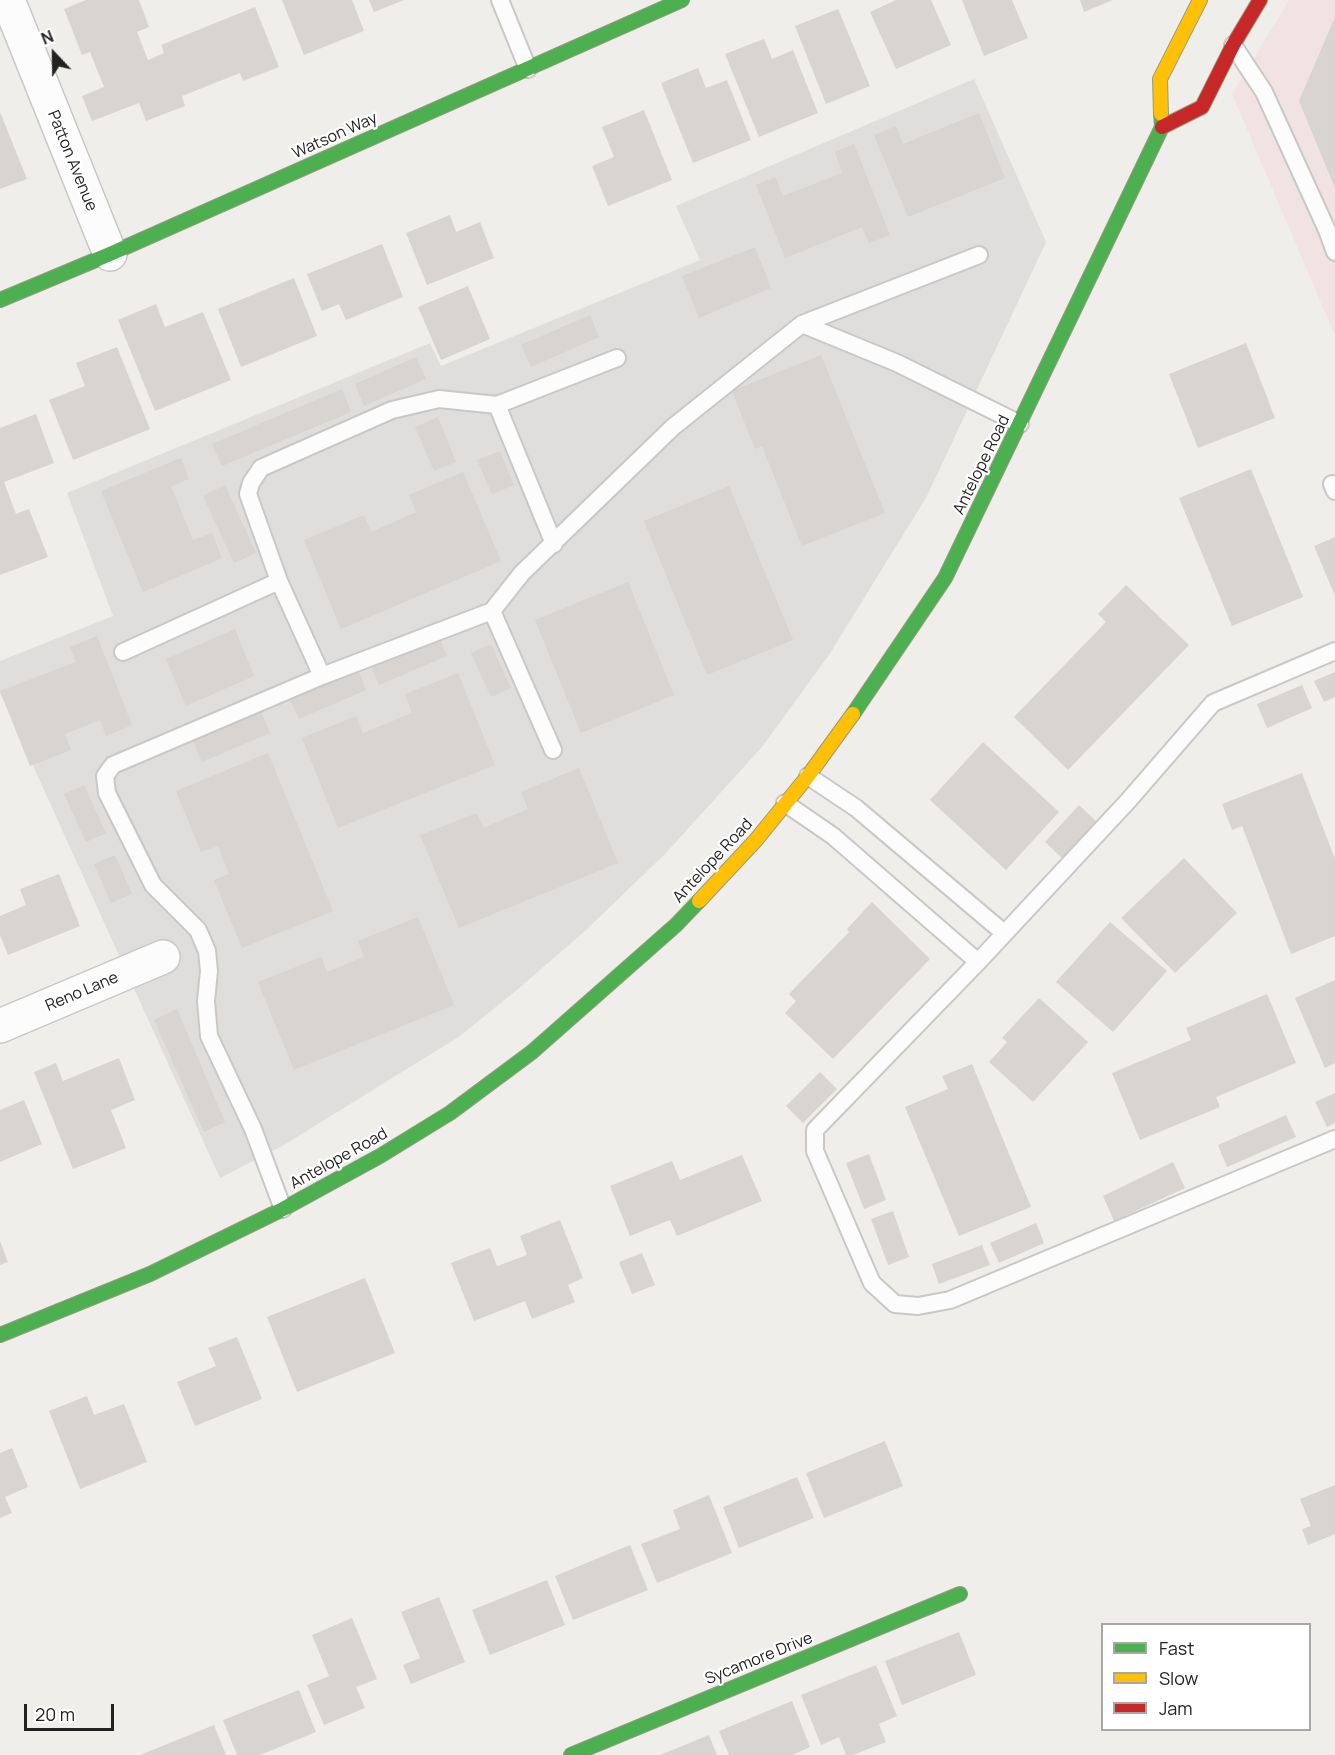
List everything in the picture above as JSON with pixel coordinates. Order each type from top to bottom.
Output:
[{"type":"main road","name":"Watson Way","points":[[0,300],[110,254],[682,0]]},
{"type":"main road","name":"Antelope Road","points":[[0,1335],[150,1274],[284,1209],[380,1156],[450,1113],[532,1052],[676,925],[756,840],[808,776],[886,668],[945,578],[1162,127],[1160,79],[1200,0]]},
{"type":"main road","points":[[1162,127],[1202,107],[1233,45],[1260,0]]},
{"type":"main road","name":"Sycamore Drive","points":[[571,1755],[960,1594]]},
{"type":"street","name":"Patton Avenue","points":[[8,0],[110,254]]},
{"type":"street","name":"Reno Lane","points":[[0,1026],[163,957]]},
{"type":"lane","points":[[500,0],[528,69]]},
{"type":"lane","points":[[1233,45],[1264,92],[1335,252]]},
{"type":"lane","points":[[284,1209],[253,1129],[209,1036],[206,1001],[209,971],[207,951],[198,930],[153,885],[107,794],[105,776],[113,765],[322,676],[492,611],[522,573],[673,427],[802,324],[979,255]]},
{"type":"lane","points":[[802,324],[897,363],[1020,424]]},
{"type":"lane","points":[[322,676],[279,581],[248,494],[251,483],[261,468],[392,410],[439,399],[497,405],[617,358]]},
{"type":"lane","points":[[497,405],[554,544]]},
{"type":"lane","points":[[123,652],[279,581]]},
{"type":"lane","points":[[492,611],[553,750]]},
{"type":"lane","points":[[1335,651],[1213,704],[1128,801],[978,962],[815,1130],[815,1151],[872,1282],[895,1304],[918,1306],[950,1300],[1335,1139]]},
{"type":"lane","points":[[808,776],[856,808],[1004,933]]},
{"type":"lane","points":[[785,803],[833,836],[978,962]]},
{"type":"shaded area","points":[[1289,0],[1335,0],[1335,336],[1232,94]]},
{"type":"shaded area","points":[[974,79],[1046,242],[927,496],[829,655],[762,747],[665,854],[585,931],[518,989],[460,1036],[284,1145],[220,1178],[0,693],[0,661],[113,616],[67,493],[430,343],[441,366],[700,260],[676,206]]},
{"type":"building","points":[[86,0],[139,0],[149,27],[137,32],[148,60],[164,53],[161,45],[255,7],[279,67],[243,81],[240,73],[182,96],[185,106],[146,121],[139,103],[92,121],[82,96],[104,87],[90,52],[82,55],[64,9]]},
{"type":"building","points":[[282,0],[352,0],[364,31],[304,55]]},
{"type":"building","points":[[369,0],[404,0],[374,12]]},
{"type":"building","points":[[896,0],[931,0],[951,45],[896,69],[870,12]]},
{"type":"building","points":[[962,0],[1012,0],[1028,38],[984,56]]},
{"type":"building","points":[[1080,0],[1113,0],[1084,12]]},
{"type":"building","points":[[838,9],[870,86],[826,104],[795,26]]},
{"type":"building","points":[[1335,17],[1335,188],[1299,101]]},
{"type":"building","points":[[764,39],[772,59],[793,50],[818,113],[759,137],[725,54]]},
{"type":"building","points":[[698,68],[706,88],[727,80],[751,140],[693,163],[661,83]]},
{"type":"building","points":[[644,110],[672,180],[608,206],[592,166],[614,157],[602,127]]},
{"type":"building","points":[[0,112],[27,179],[0,189]]},
{"type":"building","points":[[979,113],[1005,178],[908,217],[874,135],[896,126],[903,144]]},
{"type":"building","points":[[854,144],[890,235],[869,243],[862,227],[785,258],[756,185],[775,177],[783,196],[842,173],[835,152]]},
{"type":"building","points":[[450,215],[456,232],[480,222],[494,258],[427,285],[406,233]]},
{"type":"building","points":[[382,244],[403,297],[346,320],[339,304],[322,311],[307,274]]},
{"type":"building","points":[[755,247],[771,288],[699,318],[682,276]]},
{"type":"building","points":[[294,278],[317,336],[241,367],[218,309]]},
{"type":"building","points":[[468,286],[490,339],[441,360],[418,307]]},
{"type":"building","points":[[156,304],[165,327],[203,312],[231,380],[155,411],[118,320]]},
{"type":"building","points":[[590,315],[599,337],[531,367],[521,345]]},
{"type":"building","points":[[1246,343],[1275,418],[1198,448],[1169,374]]},
{"type":"building","points":[[117,347],[150,429],[73,460],[49,400],[85,386],[76,363]]},
{"type":"building","points":[[821,355],[885,513],[802,546],[762,446],[755,449],[732,391]]},
{"type":"building","points":[[416,357],[426,379],[364,406],[355,384]]},
{"type":"building","points":[[342,389],[351,412],[222,466],[212,444]]},
{"type":"building","points":[[36,414],[54,463],[4,482],[16,514],[29,509],[48,557],[0,575],[0,428]]},
{"type":"building","points":[[438,417],[456,462],[434,471],[415,427]]},
{"type":"building","points":[[500,451],[514,485],[492,494],[477,460]]},
{"type":"building","points":[[181,458],[189,479],[171,486],[193,540],[212,533],[222,558],[143,592],[101,491]]},
{"type":"building","points":[[1251,469],[1303,597],[1232,626],[1179,498]]},
{"type":"building","points":[[463,472],[501,561],[341,629],[304,540],[364,515],[371,532],[416,512],[409,495]]},
{"type":"building","points":[[225,485],[256,553],[234,563],[203,496]]},
{"type":"building","points":[[729,486],[793,640],[707,675],[644,521]]},
{"type":"building","points":[[1335,537],[1335,596],[1314,546]]},
{"type":"building","points":[[628,582],[674,695],[581,733],[535,620]]},
{"type":"building","points":[[1126,585],[1189,645],[1068,770],[1014,717],[1106,622],[1098,614]]},
{"type":"building","points":[[235,629],[254,676],[186,706],[166,659]]},
{"type":"building","points":[[437,633],[447,656],[379,685],[369,662]]},
{"type":"building","points":[[97,636],[132,725],[106,736],[100,720],[65,734],[71,750],[30,766],[0,691],[76,662],[70,647]]},
{"type":"building","points":[[491,644],[511,688],[491,697],[471,653]]},
{"type":"building","points":[[357,668],[366,690],[299,719],[289,697]]},
{"type":"building","points":[[1335,672],[1335,697],[1324,702],[1314,681]]},
{"type":"building","points":[[458,673],[495,765],[338,828],[302,738],[356,716],[363,733],[412,713],[405,694]]},
{"type":"building","points":[[1302,685],[1312,708],[1267,728],[1257,704]]},
{"type":"building","points":[[260,710],[270,733],[202,762],[192,739]]},
{"type":"building","points":[[983,742],[1059,812],[1006,870],[930,800]]},
{"type":"building","points":[[268,753],[333,911],[242,948],[214,880],[229,874],[218,846],[201,852],[176,791]]},
{"type":"building","points":[[579,768],[618,863],[459,928],[420,835],[477,813],[483,828],[528,809],[521,792]]},
{"type":"building","points":[[1302,773],[1335,859],[1335,936],[1291,954],[1242,826],[1232,830],[1222,804]]},
{"type":"building","points":[[84,785],[106,833],[86,842],[64,794]]},
{"type":"building","points":[[1079,805],[1097,822],[1063,859],[1045,842]]},
{"type":"building","points":[[115,855],[132,894],[111,903],[94,864]]},
{"type":"building","points":[[1184,858],[1237,913],[1175,973],[1121,918]]},
{"type":"building","points":[[59,874],[80,926],[8,955],[0,935],[0,916],[26,905],[20,889]]},
{"type":"building","points":[[872,902],[930,959],[833,1059],[785,1013],[796,1001],[789,994],[849,932],[847,929]]},
{"type":"building","points":[[418,917],[454,1005],[294,1070],[258,982],[321,957],[327,972],[364,957],[358,941]]},
{"type":"building","points":[[1110,922],[1167,971],[1113,1032],[1056,982]]},
{"type":"building","points":[[1335,980],[1335,1063],[1325,1068],[1295,998]]},
{"type":"building","points":[[1267,994],[1296,1063],[1216,1097],[1220,1107],[1140,1140],[1112,1073],[1191,1040],[1186,1028]]},
{"type":"building","points":[[1039,998],[1088,1042],[1033,1102],[989,1062],[1007,1042],[1002,1038]]},
{"type":"building","points":[[177,1009],[225,1122],[204,1132],[154,1020]]},
{"type":"building","points":[[119,1058],[135,1100],[111,1110],[126,1148],[73,1169],[34,1072],[56,1063],[63,1081]]},
{"type":"building","points":[[972,1064],[1031,1207],[959,1236],[905,1107],[948,1089],[942,1076]]},
{"type":"building","points":[[820,1072],[837,1089],[803,1123],[786,1106]]},
{"type":"building","points":[[1335,1093],[1335,1123],[1327,1127],[1315,1102]]},
{"type":"building","points":[[24,1100],[42,1144],[0,1162],[0,1110]]},
{"type":"building","points":[[1286,1115],[1296,1137],[1227,1167],[1218,1145]]},
{"type":"building","points":[[869,1154],[886,1200],[864,1209],[846,1163]]},
{"type":"building","points":[[742,1155],[762,1201],[677,1236],[670,1220],[630,1236],[610,1186],[672,1161],[680,1180]]},
{"type":"building","points":[[1173,1162],[1185,1188],[1114,1221],[1103,1196]]},
{"type":"building","points":[[893,1211],[909,1257],[888,1265],[871,1219]]},
{"type":"building","points":[[560,1220],[583,1278],[568,1285],[575,1302],[532,1319],[525,1301],[474,1321],[451,1263],[490,1248],[497,1266],[527,1255],[520,1236]]},
{"type":"building","points":[[1036,1223],[1044,1243],[999,1263],[990,1243]]},
{"type":"building","points":[[0,1241],[8,1262],[0,1265]]},
{"type":"building","points":[[982,1245],[990,1265],[939,1284],[932,1264]]},
{"type":"building","points":[[642,1253],[655,1285],[632,1294],[619,1262]]},
{"type":"building","points":[[365,1278],[395,1353],[297,1392],[267,1317]]},
{"type":"building","points":[[237,1337],[262,1399],[195,1426],[177,1382],[216,1366],[208,1348]]},
{"type":"building","points":[[87,1396],[94,1415],[124,1404],[147,1462],[80,1489],[49,1411]]},
{"type":"building","points":[[885,1441],[903,1486],[824,1518],[806,1473]]},
{"type":"building","points":[[12,1448],[28,1487],[5,1497],[12,1513],[0,1518],[0,1453]]},
{"type":"building","points":[[797,1477],[814,1518],[739,1548],[723,1507]]},
{"type":"building","points":[[1335,1485],[1335,1534],[1308,1545],[1302,1529],[1311,1526],[1300,1499]]},
{"type":"building","points":[[709,1495],[732,1553],[657,1583],[641,1544],[680,1529],[673,1510]]},
{"type":"building","points":[[630,1545],[648,1590],[573,1620],[555,1576]]},
{"type":"building","points":[[547,1580],[565,1625],[490,1655],[472,1610]]},
{"type":"building","points":[[439,1597],[465,1662],[411,1684],[403,1665],[420,1658],[401,1612]]},
{"type":"building","points":[[352,1618],[377,1679],[356,1687],[365,1708],[324,1725],[307,1685],[329,1676],[312,1635]]},
{"type":"building","points":[[959,1632],[976,1675],[902,1705],[885,1661]]},
{"type":"building","points":[[876,1665],[897,1716],[879,1724],[886,1742],[853,1755],[846,1755],[839,1737],[821,1745],[801,1695]]},
{"type":"building","points":[[299,1690],[316,1732],[260,1755],[237,1755],[223,1720]]},
{"type":"building","points":[[792,1701],[810,1747],[792,1755],[729,1755],[719,1731]]},
{"type":"building","points":[[214,1725],[226,1755],[140,1755]]},
{"type":"building","points":[[709,1735],[717,1755],[660,1755]]},
{"type":"traffic: fast","points":[[0,300],[110,254],[682,0]]},
{"type":"traffic: fast","points":[[853,714],[945,578],[1162,127],[1161,114]]},
{"type":"traffic: fast","points":[[0,1335],[150,1274],[283,1209],[380,1156],[450,1113],[532,1052],[676,925],[699,901]]},
{"type":"traffic: fast","points":[[571,1755],[960,1594]]},
{"type":"traffic: slow","points":[[1161,114],[1160,79],[1200,0]]},
{"type":"traffic: slow","points":[[699,901],[756,840],[808,776],[853,714]]},
{"type":"traffic: jam","points":[[1162,127],[1202,107],[1233,45],[1260,0]]}]
